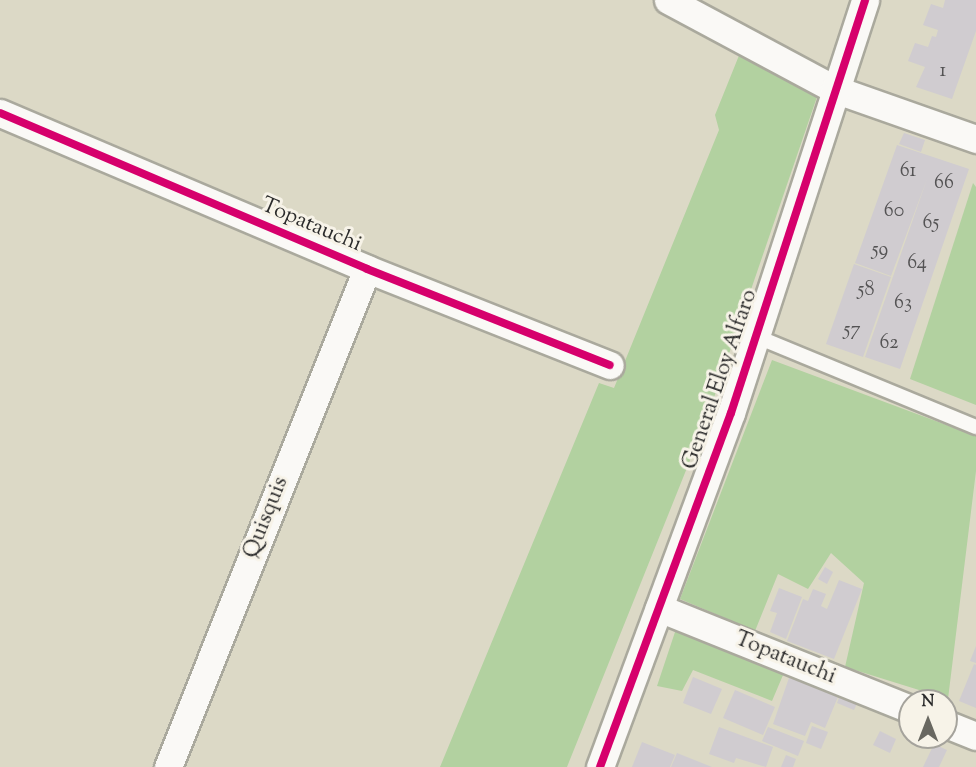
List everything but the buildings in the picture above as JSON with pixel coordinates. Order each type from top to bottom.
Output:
[{"type":"street","points":[[668,0],[834,89],[976,139]]},
{"type":"street","name":"General Eloy Alfaro","points":[[600,767],[660,608],[755,336],[865,0]]},
{"type":"street","name":"Topatauchi","points":[[0,113],[367,269],[610,364]]},
{"type":"street","name":"Quisquis","points":[[168,767],[367,269]]},
{"type":"street","name":"Topatauchi","points":[[660,608],[898,704]]},
{"type":"street","points":[[958,729],[976,736]]},
{"type":"lane","points":[[755,336],[976,427]]},
{"type":"green space","points":[[740,53],[817,97],[707,418],[567,767],[440,767],[599,383],[614,388],[719,130],[715,115]]},
{"type":"green space","points":[[973,183],[976,187],[976,405],[910,379]]},
{"type":"green space","points":[[772,360],[976,436],[976,471],[949,689],[916,689],[845,667],[864,583],[831,553],[808,589],[778,574],[755,631],[680,599]]},
{"type":"green space","points":[[678,623],[786,668],[772,701],[693,670],[682,691],[657,686]]},
{"type":"cycle path","points":[[600,767],[731,413],[865,0]]},
{"type":"cycle path","points":[[0,113],[367,269],[610,365]]}]
